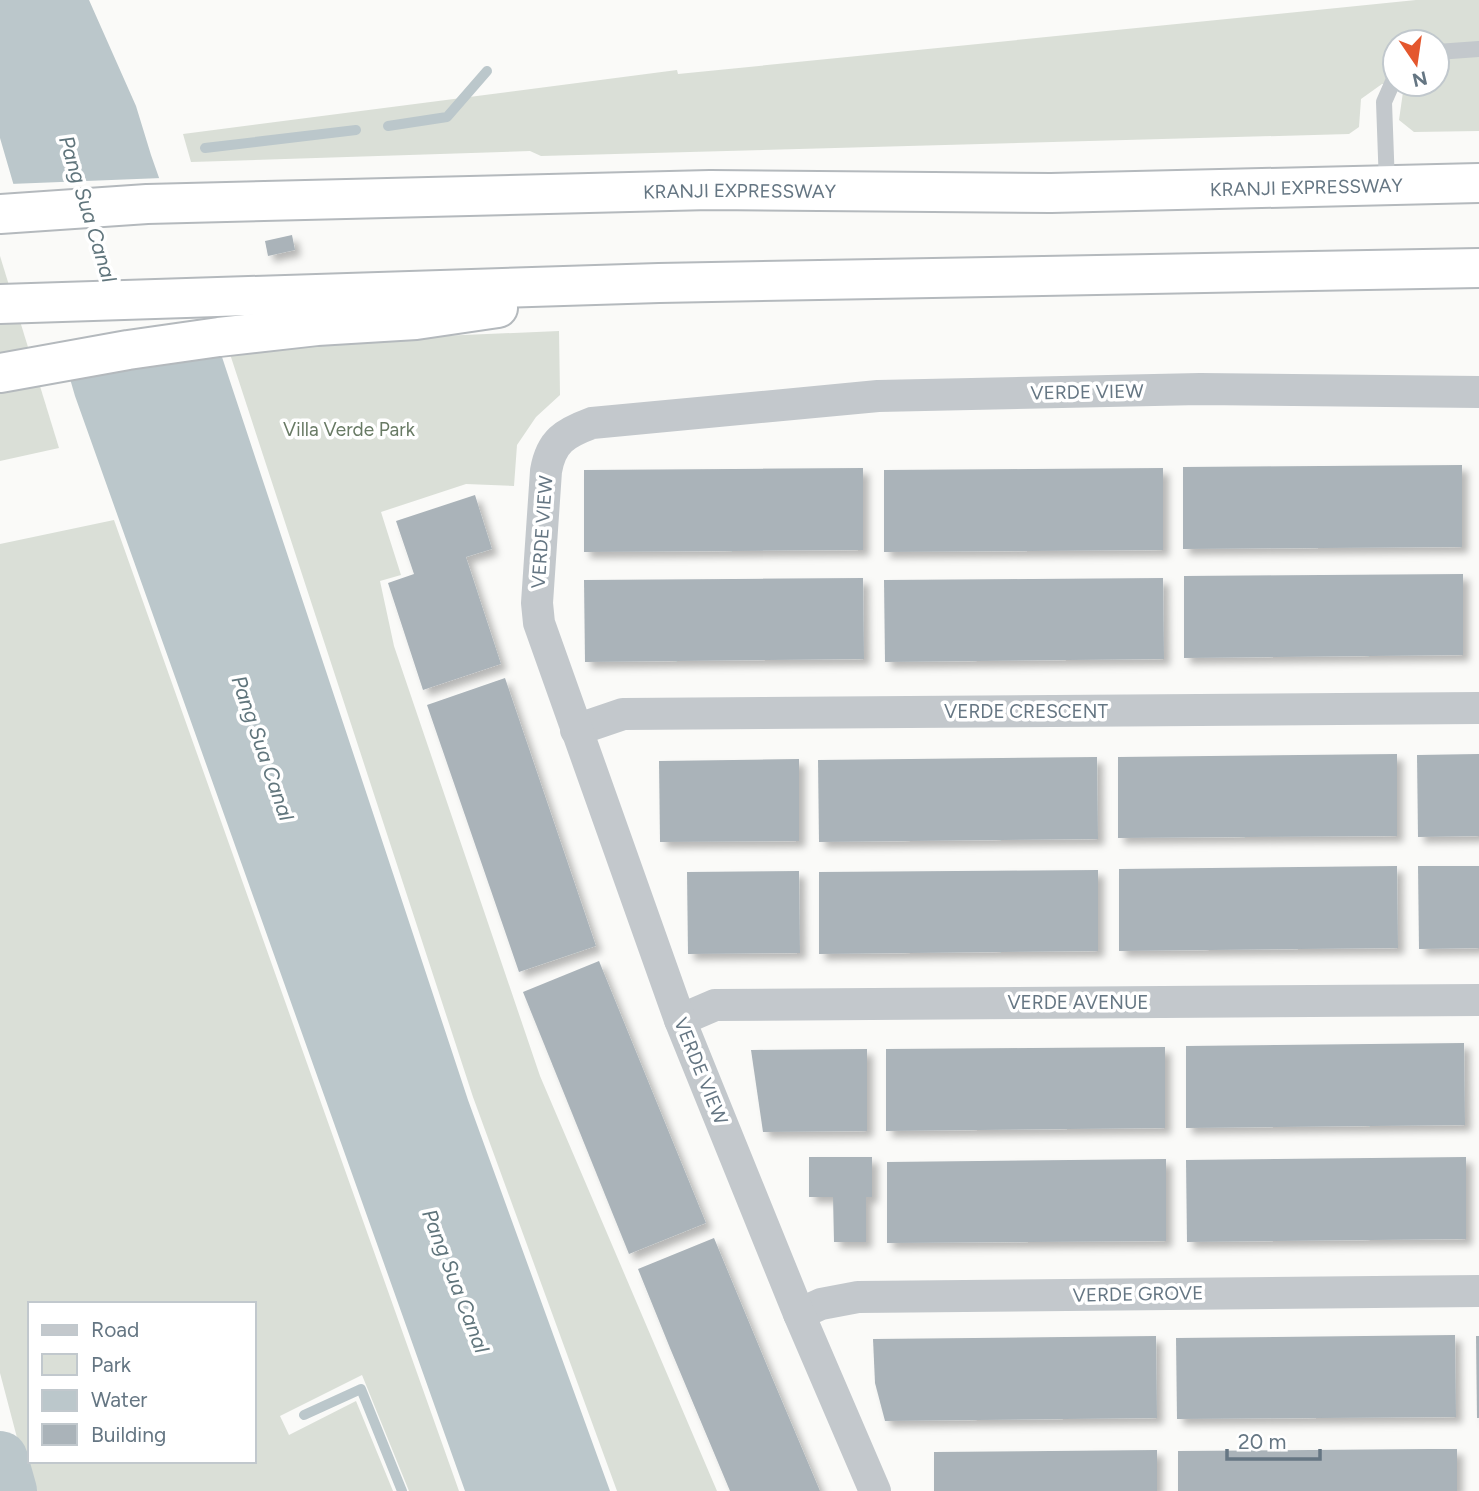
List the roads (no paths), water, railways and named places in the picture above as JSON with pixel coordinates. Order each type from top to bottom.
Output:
[{"type":"highway","name":"KRANJI EXPRESSWAY","points":[[0,214],[147,204],[710,190],[1051,193],[1479,183]]},
{"type":"highway","points":[[0,304],[659,283],[1479,268]]},
{"type":"highway","points":[[0,373],[219,337],[317,326],[416,320],[659,283]]},
{"type":"street","name":"VERDE VIEW","points":[[875,1491],[799,1314],[680,1020],[539,623],[537,603],[547,463],[566,432],[592,423],[878,396],[1200,389],[1479,392]]},
{"type":"street","name":"VERDE CRESCENT","points":[[576,730],[624,714],[1479,708]]},
{"type":"street","name":"VERDE AVENUE","points":[[680,1020],[715,1005],[1479,1000]]},
{"type":"street","name":"VERDE GROVE","points":[[799,1314],[821,1304],[858,1297],[1479,1292]]},
{"type":"lane","points":[[1451,51],[1479,49]]},
{"type":"lane","points":[[1386,98],[1387,185]]},
{"type":"water","name":"Pang Sua Canal","points":[[0,0],[89,0],[136,106],[468,1100],[610,1491],[465,1491],[75,396],[0,138]]},
{"type":"waterway","points":[[388,126],[447,117],[487,71]]},
{"type":"waterway","points":[[205,148],[356,130]]},
{"type":"waterway","points":[[304,1415],[361,1389],[402,1491]]},
{"type":"waterway","points":[[0,1459],[9,1491]]},
{"type":"park label","name":"Villa Verde Park","points":[[349,429]]}]
